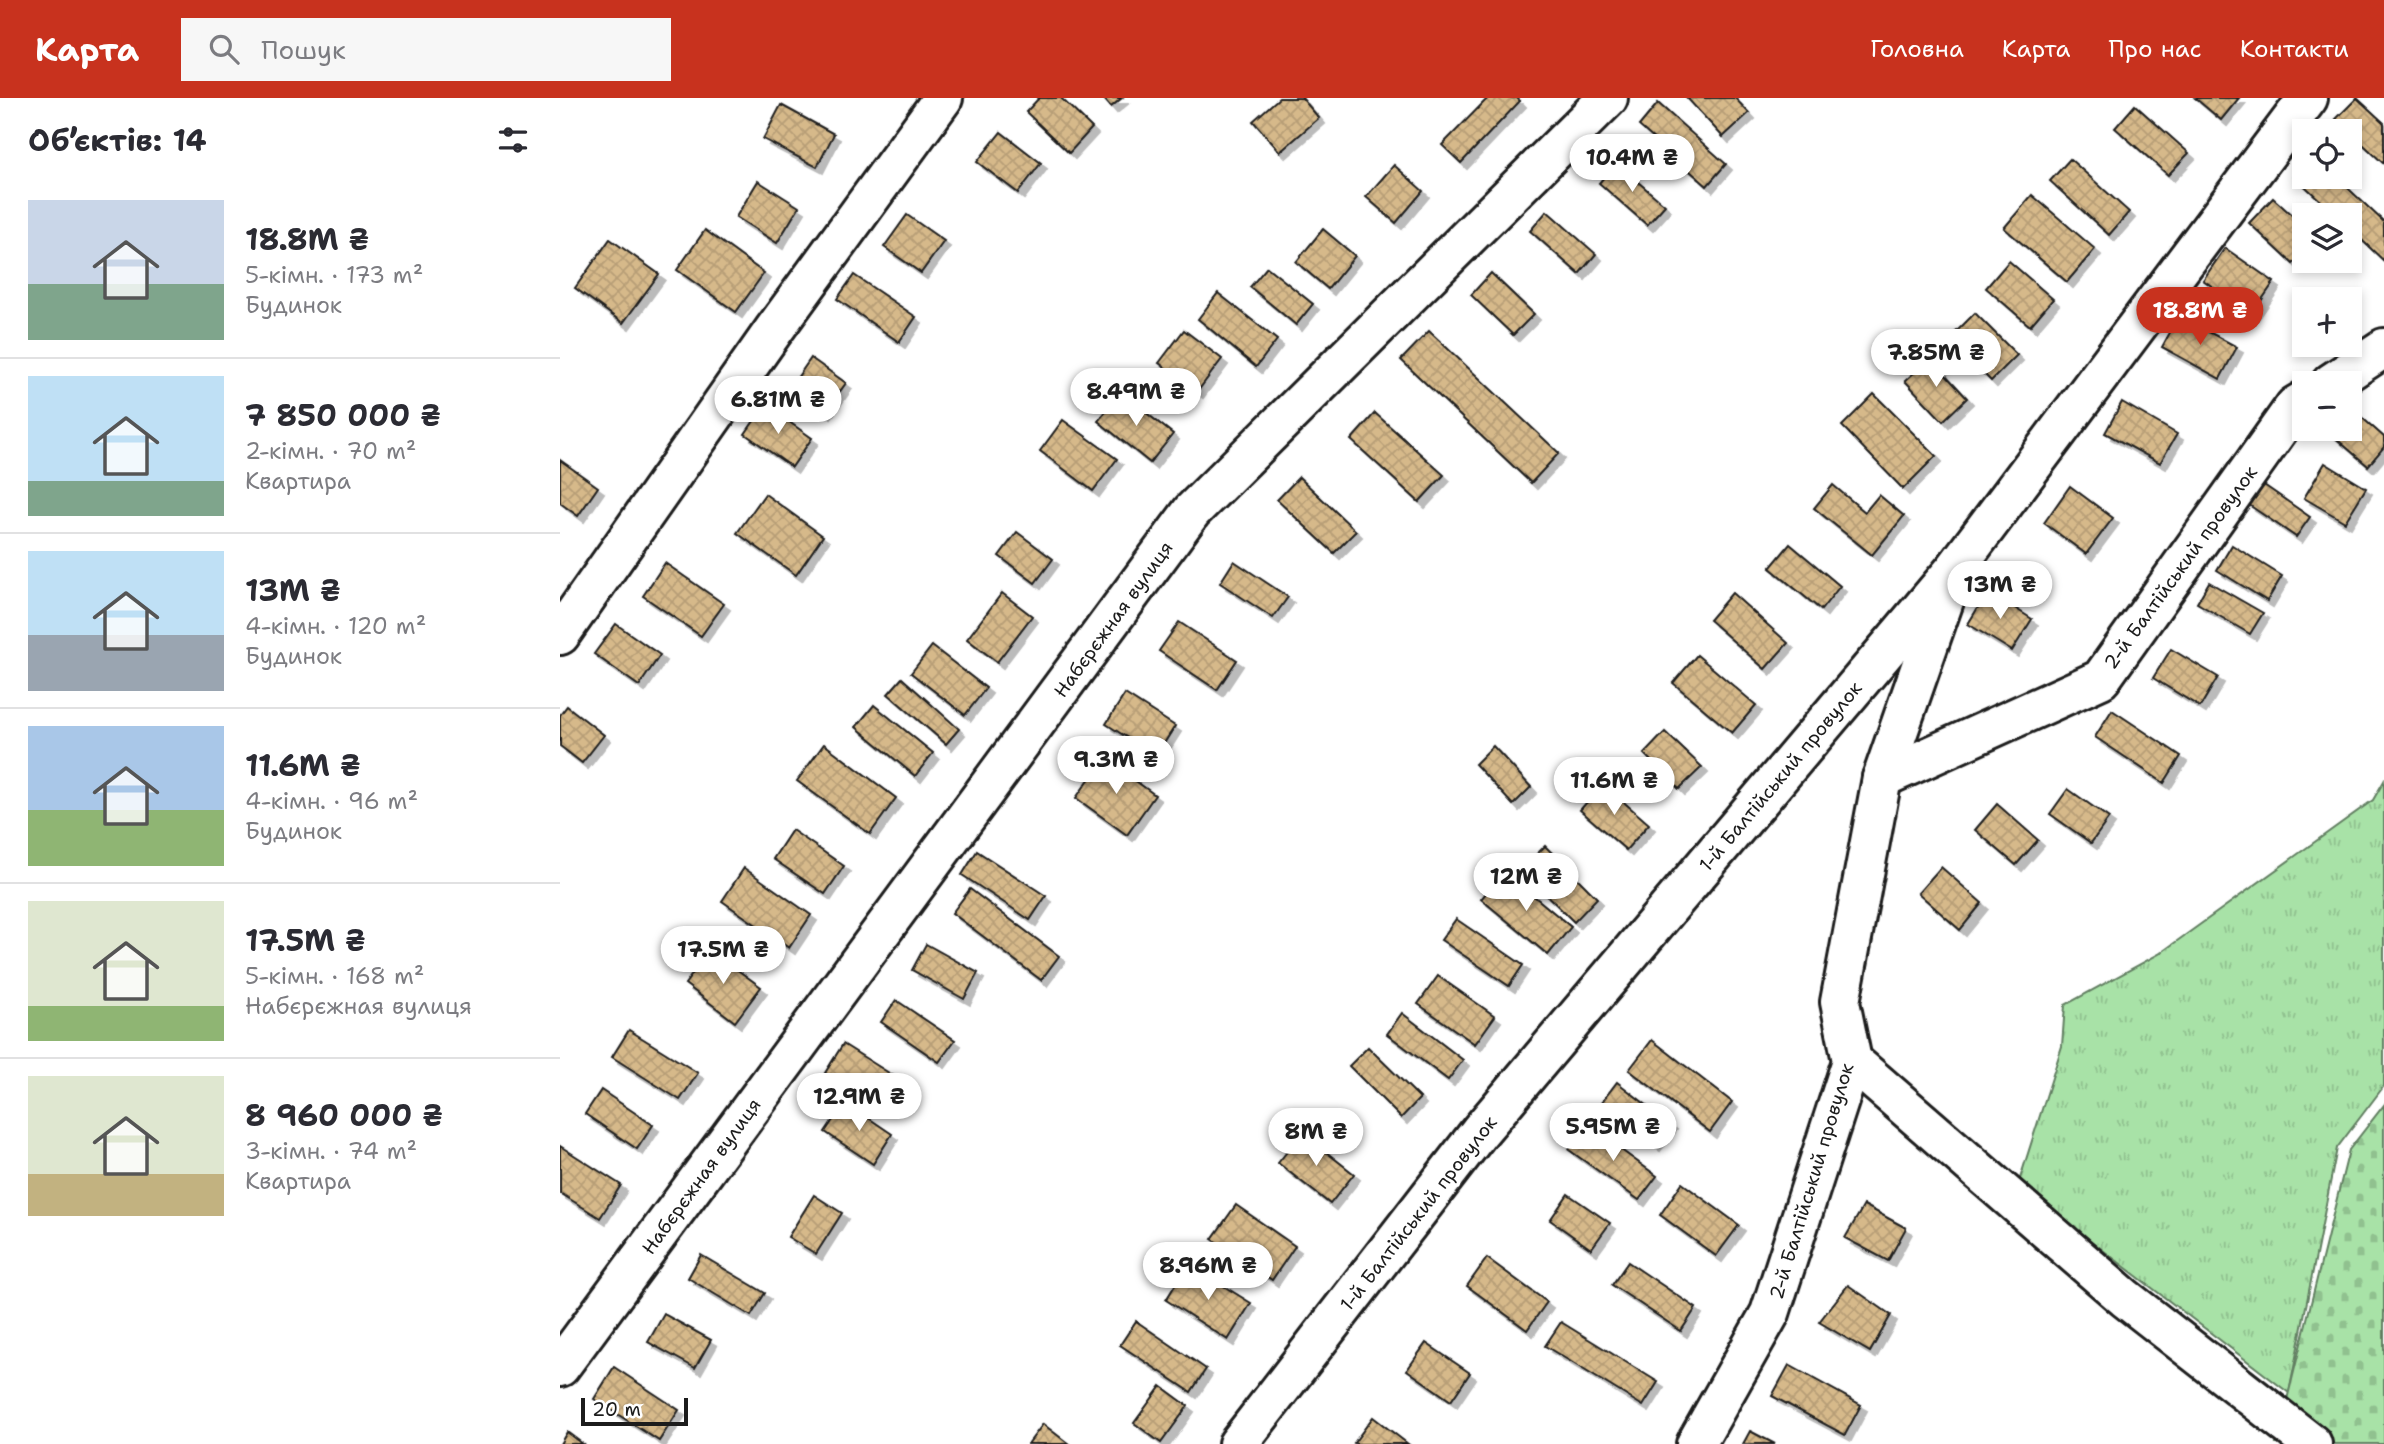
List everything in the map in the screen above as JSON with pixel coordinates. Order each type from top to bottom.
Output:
[{"type":"street","points":[[560,635],[766,341],[943,98]]},
{"type":"street","name":"Набєрєжная вулиця","points":[[560,1367],[1192,511],[1608,98]]},
{"type":"street","name":"1-й Балтійський провулок","points":[[1238,1444],[1480,1131],[1955,569],[2308,98]]},
{"type":"street","points":[[2349,371],[2384,348]]},
{"type":"street","name":"2-й Балтійський провулок","points":[[1882,778],[2101,679],[2292,411]]},
{"type":"street","name":"2-й Балтійський провулок","points":[[1696,1444],[1770,1313],[1852,1061],[1840,1002],[1882,778],[1955,569]]},
{"type":"street","points":[[1852,1061],[2125,1298],[2312,1444]]},
{"type":"green space","points":[[2384,781],[2384,1086],[2337,1148],[2289,1393],[2018,1185],[2062,1046],[2065,1005],[2159,954],[2373,800]]},
{"type":"green space","points":[[2384,1105],[2384,1444],[2276,1444],[2349,1150]]},
{"type":"building","points":[[1039,98],[1061,98],[1092,128],[1069,153],[1026,112]]},
{"type":"building","points":[[1103,98],[1122,98],[1111,107]]},
{"type":"building","points":[[1279,98],[1302,98],[1319,118],[1280,152],[1253,121]]},
{"type":"building","points":[[1488,98],[1517,98],[1520,101],[1461,163],[1442,145]]},
{"type":"building","points":[[1687,98],[1735,98],[1749,113],[1723,137]]},
{"type":"building","points":[[2195,98],[2239,98],[2221,120]]},
{"type":"building","points":[[2357,98],[2384,123],[2384,164],[2362,143],[2362,119],[2336,119]]},
{"type":"building","points":[[1658,103],[1726,164],[1707,186],[1639,126]]},
{"type":"building","points":[[781,105],[834,134],[817,167],[763,139]]},
{"type":"building","points":[[2135,105],[2189,153],[2168,175],[2115,128]]},
{"type":"building","points":[[1001,132],[1041,163],[1018,193],[977,162]]},
{"type":"building","points":[[2070,159],[2129,212],[2109,235],[2050,181]]},
{"type":"building","points":[[1616,163],[1665,205],[1647,225],[1599,183]]},
{"type":"building","points":[[1394,165],[1423,191],[1396,223],[1366,197]]},
{"type":"building","points":[[758,181],[799,207],[777,243],[736,217]]},
{"type":"building","points":[[2308,189],[2349,189],[2384,222],[2384,261],[2362,240],[2362,203],[2323,203]]},
{"type":"building","points":[[2032,195],[2095,249],[2067,282],[2004,228]]},
{"type":"building","points":[[2273,198],[2292,215],[2292,263],[2249,223]]},
{"type":"building","points":[[1547,211],[1596,254],[1579,274],[1530,231]]},
{"type":"building","points":[[907,215],[944,241],[921,273],[884,247]]},
{"type":"building","points":[[1323,229],[1355,256],[1328,289],[1296,262]]},
{"type":"building","points":[[705,230],[764,273],[736,312],[677,270]]},
{"type":"building","points":[[610,239],[659,274],[623,323],[575,288]]},
{"type":"building","points":[[2225,248],[2274,282],[2252,314],[2203,280]]},
{"type":"building","points":[[2009,261],[2053,299],[2030,326],[1986,288]]},
{"type":"building","points":[[1267,267],[1313,304],[1296,325],[1250,287]]},
{"type":"building","points":[[1491,273],[1534,314],[1513,335],[1471,295]]},
{"type":"building","points":[[854,275],[916,317],[899,342],[837,299]]},
{"type":"building","points":[[1218,293],[1277,340],[1256,367],[1198,319]]},
{"type":"building","points":[[1975,313],[2017,355],[1991,381],[1949,339]]},
{"type":"building","points":[[2179,316],[2237,347],[2220,379],[2162,347]]},
{"type":"building","points":[[1184,330],[1222,359],[1197,392],[1159,363]]},
{"type":"building","points":[[1429,331],[1559,453],[1531,483],[1401,360]]},
{"type":"building","points":[[811,358],[846,383],[825,412],[790,388]]},
{"type":"building","points":[[1930,358],[1967,398],[1943,421],[1905,381]]},
{"type":"building","points":[[1121,393],[1173,434],[1150,463],[1098,421]]},
{"type":"building","points":[[1874,394],[1936,456],[1903,489],[1842,426]]},
{"type":"building","points":[[2122,402],[2177,434],[2160,463],[2105,433]]},
{"type":"building","points":[[765,405],[812,438],[792,467],[745,434]]},
{"type":"building","points":[[1375,413],[1444,475],[1419,502],[1351,440]]},
{"type":"building","points":[[2362,418],[2384,437],[2384,447],[2368,466],[2339,441],[2362,441]]},
{"type":"building","points":[[1063,420],[1117,459],[1093,491],[1040,451]]},
{"type":"building","points":[[560,460],[598,487],[578,516],[560,503]]},
{"type":"building","points":[[2325,463],[2366,488],[2345,522],[2304,498]]},
{"type":"building","points":[[1299,477],[1356,531],[1334,553],[1277,500]]},
{"type":"building","points":[[1833,485],[1865,512],[1879,495],[1904,516],[1872,555],[1814,508]]},
{"type":"building","points":[[2264,485],[2310,517],[2296,537],[2249,505]]},
{"type":"building","points":[[2070,486],[2113,518],[2086,554],[2044,523]]},
{"type":"building","points":[[765,494],[823,536],[796,575],[737,533]]},
{"type":"building","points":[[1017,532],[1053,559],[1035,583],[999,556]]},
{"type":"building","points":[[1790,544],[1840,586],[1821,610],[1770,568]]},
{"type":"building","points":[[2232,545],[2282,576],[2267,601],[2217,570]]},
{"type":"building","points":[[1234,561],[1288,597],[1273,618],[1220,583]]},
{"type":"building","points":[[665,563],[724,604],[701,636],[643,596]]},
{"type":"building","points":[[2209,582],[2263,613],[2250,634],[2197,603]]},
{"type":"building","points":[[1988,591],[2032,619],[2012,651],[1968,624]]},
{"type":"building","points":[[1002,593],[1032,616],[997,662],[967,639]]},
{"type":"building","points":[[1732,593],[1788,643],[1765,669],[1709,620]]},
{"type":"building","points":[[1179,622],[1237,660],[1217,690],[1159,651]]},
{"type":"building","points":[[616,624],[660,655],[639,686],[594,654]]},
{"type":"building","points":[[932,646],[986,688],[965,715],[911,673]]},
{"type":"building","points":[[2171,649],[2218,677],[2200,707],[2153,678]]},
{"type":"building","points":[[1697,655],[1756,705],[1732,733],[1673,683]]},
{"type":"building","points":[[902,678],[959,729],[946,744],[888,694]]},
{"type":"building","points":[[1125,694],[1175,726],[1156,756],[1106,724]]},
{"type":"building","points":[[874,705],[933,753],[915,776],[856,727]]},
{"type":"building","points":[[567,706],[604,735],[582,763],[560,746],[560,715]]},
{"type":"building","points":[[2112,710],[2181,756],[2164,783],[2095,737]]},
{"type":"building","points":[[1665,732],[1702,767],[1679,789],[1644,754]]},
{"type":"building","points":[[824,744],[896,798],[870,834],[797,781]]},
{"type":"building","points":[[1493,746],[1531,787],[1513,805],[1475,764]]},
{"type":"building","points":[[1104,758],[1155,795],[1127,835],[1076,798]]},
{"type":"building","points":[[1603,784],[1649,824],[1626,850],[1580,810]]},
{"type":"building","points":[[2068,789],[2109,818],[2091,843],[2050,814]]},
{"type":"building","points":[[1997,804],[2038,840],[2016,865],[1975,830]]},
{"type":"building","points":[[792,830],[844,866],[825,894],[773,859]]},
{"type":"building","points":[[1545,846],[1597,898],[1574,922],[1521,870]]},
{"type":"building","points":[[977,851],[1046,896],[1030,920],[962,875]]},
{"type":"building","points":[[1941,867],[1982,903],[1960,930],[1918,893]]},
{"type":"building","points":[[744,868],[811,915],[789,948],[722,901]]},
{"type":"building","points":[[1504,871],[1571,927],[1548,955],[1481,899]]},
{"type":"building","points":[[970,889],[1059,956],[1041,980],[952,913]]},
{"type":"building","points":[[1456,919],[1523,965],[1509,986],[1441,940]]},
{"type":"building","points":[[926,944],[978,973],[964,999],[912,970]]},
{"type":"building","points":[[710,950],[761,987],[735,1022],[685,984]]},
{"type":"building","points":[[1438,976],[1495,1016],[1475,1044],[1418,1004]]},
{"type":"building","points":[[896,1000],[955,1040],[939,1062],[881,1022]]},
{"type":"building","points":[[1402,1013],[1463,1060],[1448,1080],[1387,1034]]},
{"type":"building","points":[[629,1030],[698,1073],[680,1100],[612,1057]]},
{"type":"building","points":[[1652,1040],[1732,1102],[1710,1132],[1629,1070]]},
{"type":"building","points":[[843,1044],[897,1078],[879,1107],[825,1073]]},
{"type":"building","points":[[1368,1047],[1420,1098],[1401,1118],[1349,1066]]},
{"type":"building","points":[[1617,1082],[1671,1124],[1654,1145],[1601,1103]]},
{"type":"building","points":[[601,1090],[653,1125],[637,1149],[585,1114]]},
{"type":"building","points":[[845,1102],[892,1134],[873,1164],[825,1132]]},
{"type":"building","points":[[1587,1125],[1657,1176],[1639,1200],[1569,1150]]},
{"type":"building","points":[[1302,1133],[1354,1174],[1330,1204],[1278,1163]]},
{"type":"building","points":[[560,1146],[621,1185],[600,1218],[560,1193]]},
{"type":"building","points":[[1682,1183],[1739,1225],[1716,1256],[1660,1215]]},
{"type":"building","points":[[1568,1194],[1610,1223],[1591,1249],[1550,1220]]},
{"type":"building","points":[[814,1195],[842,1213],[816,1254],[788,1237]]},
{"type":"building","points":[[1236,1205],[1295,1246],[1272,1280],[1212,1239]]},
{"type":"building","points":[[1864,1205],[1906,1228],[1888,1261],[1845,1238]]},
{"type":"building","points":[[701,1255],[765,1293],[751,1316],[688,1278]]},
{"type":"building","points":[[1487,1258],[1547,1302],[1527,1330],[1467,1286]]},
{"type":"building","points":[[1628,1262],[1696,1308],[1681,1331],[1612,1285]]},
{"type":"building","points":[[1188,1264],[1251,1303],[1228,1340],[1166,1300]]},
{"type":"building","points":[[1848,1285],[1891,1315],[1870,1352],[1819,1322]]},
{"type":"building","points":[[664,1314],[711,1340],[695,1368],[648,1342]]},
{"type":"building","points":[[1136,1321],[1206,1369],[1191,1392],[1120,1345]]},
{"type":"building","points":[[1561,1322],[1658,1382],[1643,1406],[1545,1346]]},
{"type":"building","points":[[1426,1343],[1470,1373],[1451,1401],[1407,1370]]},
{"type":"building","points":[[1789,1365],[1861,1405],[1845,1435],[1772,1396]]},
{"type":"building","points":[[614,1367],[679,1410],[659,1441],[594,1399]]},
{"type":"building","points":[[1161,1386],[1188,1406],[1161,1443],[1134,1423]]},
{"type":"building","points":[[1373,1417],[1408,1444],[1354,1443]]},
{"type":"building","points":[[1043,1424],[1069,1444],[1028,1444]]},
{"type":"building","points":[[1750,1431],[1775,1444],[1743,1444]]},
{"type":"building","points":[[567,1432],[583,1444],[560,1444]]}]
